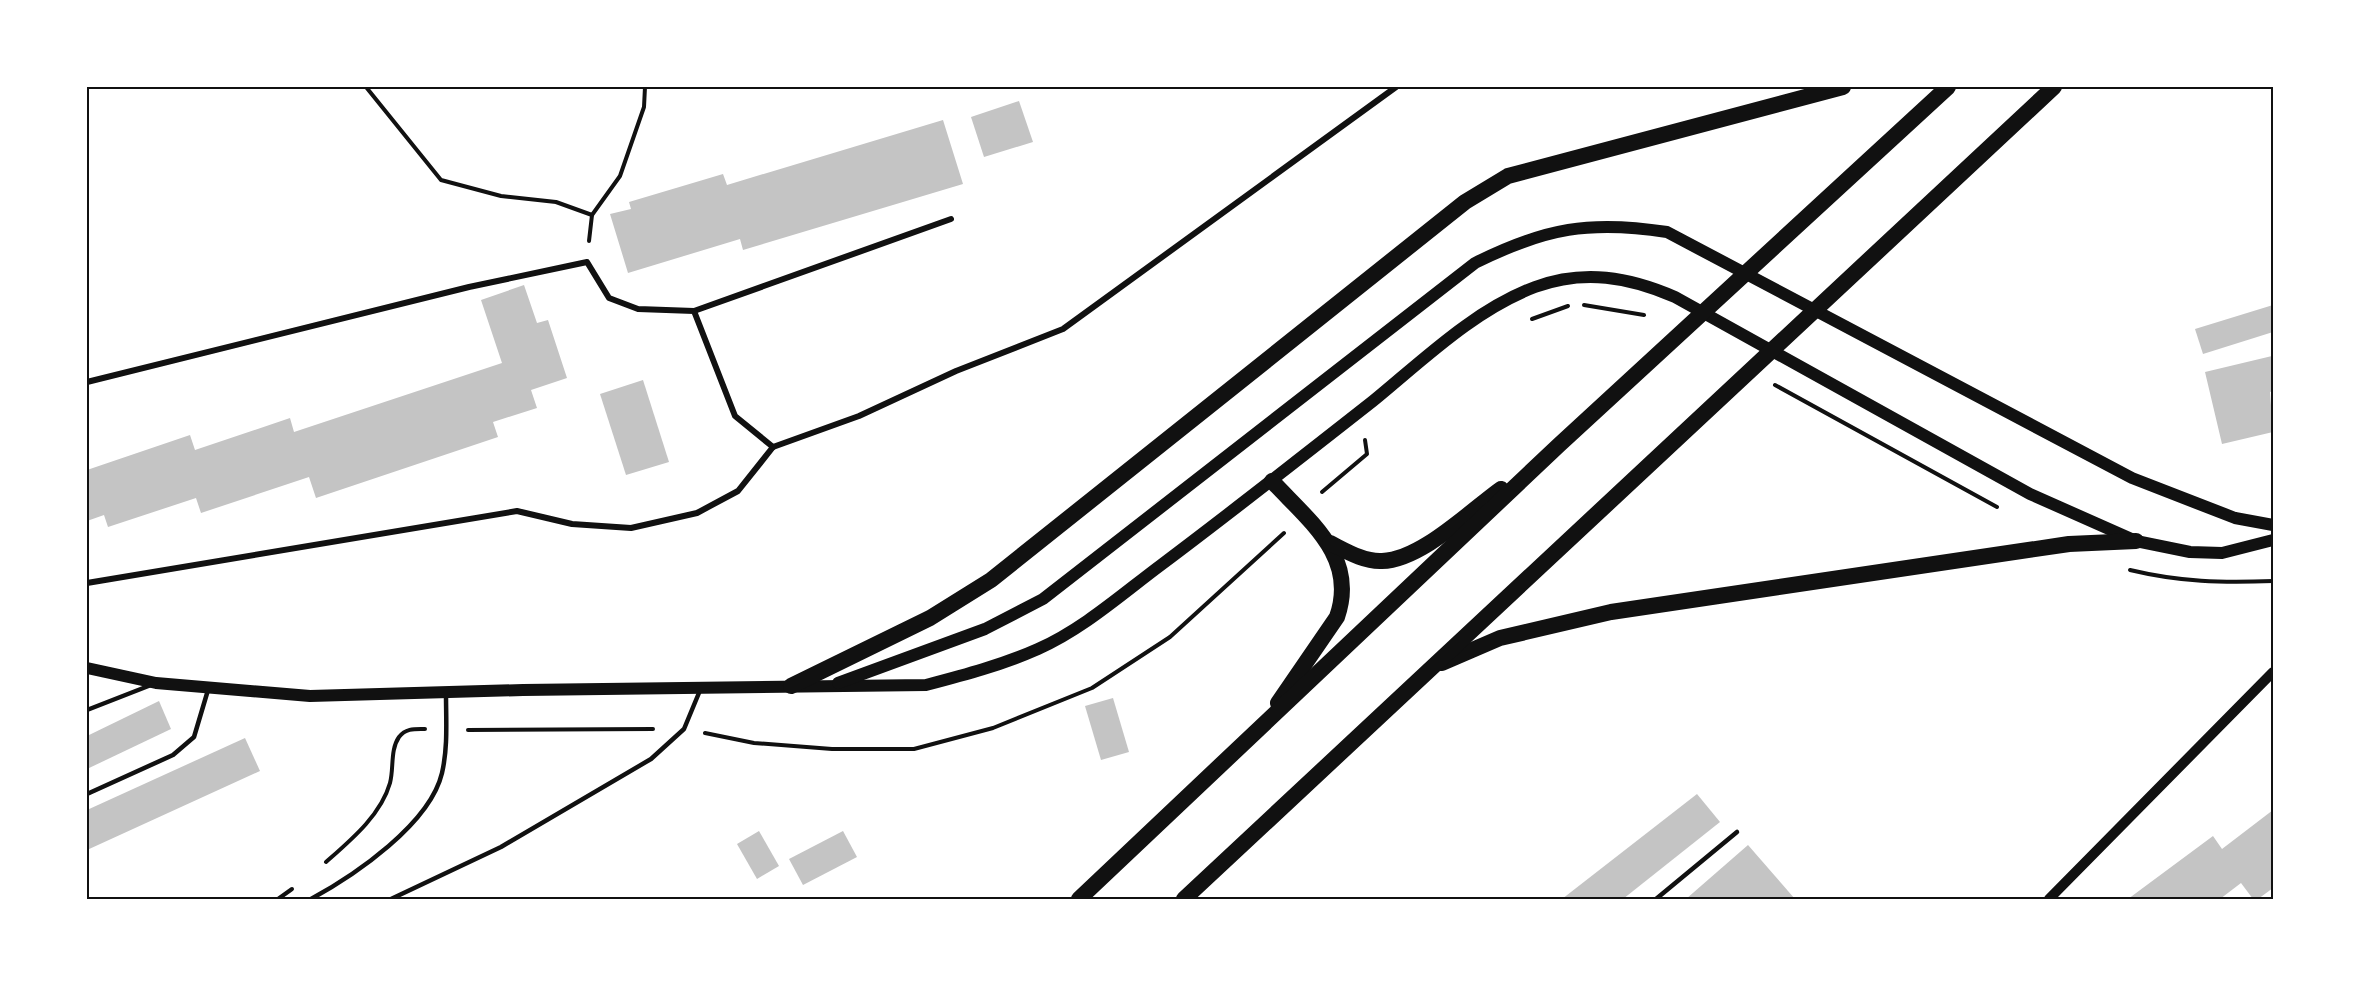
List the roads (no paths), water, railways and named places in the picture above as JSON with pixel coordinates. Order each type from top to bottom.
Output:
[{"type":"highway","points":[[791,686],[930,618],[991,580],[1465,202],[1508,176],[1843,87]]},
{"type":"highway","points":[[1079,899],[1559,445],[1948,87]]},
{"type":"highway","points":[[1184,899],[2054,87]]},
{"type":"highway","points":[[1272,481],[1330,543],[1362,558],[1382,561],[1420,550],[1559,445]]},
{"type":"highway","points":[[1430,669],[1500,638],[1611,612],[2069,544],[2136,542]]},
{"type":"highway","points":[[1257,733],[1337,617],[1342,602],[1343,581],[1330,543]]},
{"type":"main road","points":[[831,686],[985,629],[1042,599],[1475,263],[1515,243],[1591,226],[1624,225],[1667,232],[2132,478],[2235,518],[2273,525]]},
{"type":"main road","points":[[87,668],[156,683],[310,696],[701,687],[926,685],[984,670],[1039,648],[1079,627],[1272,481],[1462,329],[1506,299],[1567,278],[1602,275],[1644,284],[1675,297],[2030,494],[2136,542],[2190,552],[2222,553],[2269,544]]},
{"type":"street","points":[[87,583],[517,511],[572,524],[631,528],[697,513],[738,491],[773,447],[859,416],[957,371],[1063,329],[1396,87]]},
{"type":"street","points":[[87,382],[469,287],[587,262],[609,298],[638,309],[694,311],[951,219]]},
{"type":"street","points":[[694,311],[735,416],[773,447]]},
{"type":"street","points":[[2049,899],[2273,672]]},
{"type":"lane","points":[[87,710],[156,683]]},
{"type":"lane","points":[[391,899],[501,847],[651,759],[684,729],[701,687]]},
{"type":"lane","points":[[87,794],[173,755],[194,737],[208,689]]},
{"type":"lane","points":[[311,899],[365,863],[421,816],[441,775],[446,729],[446,692]]},
{"type":"lane","points":[[1656,899],[1737,832]]}]
